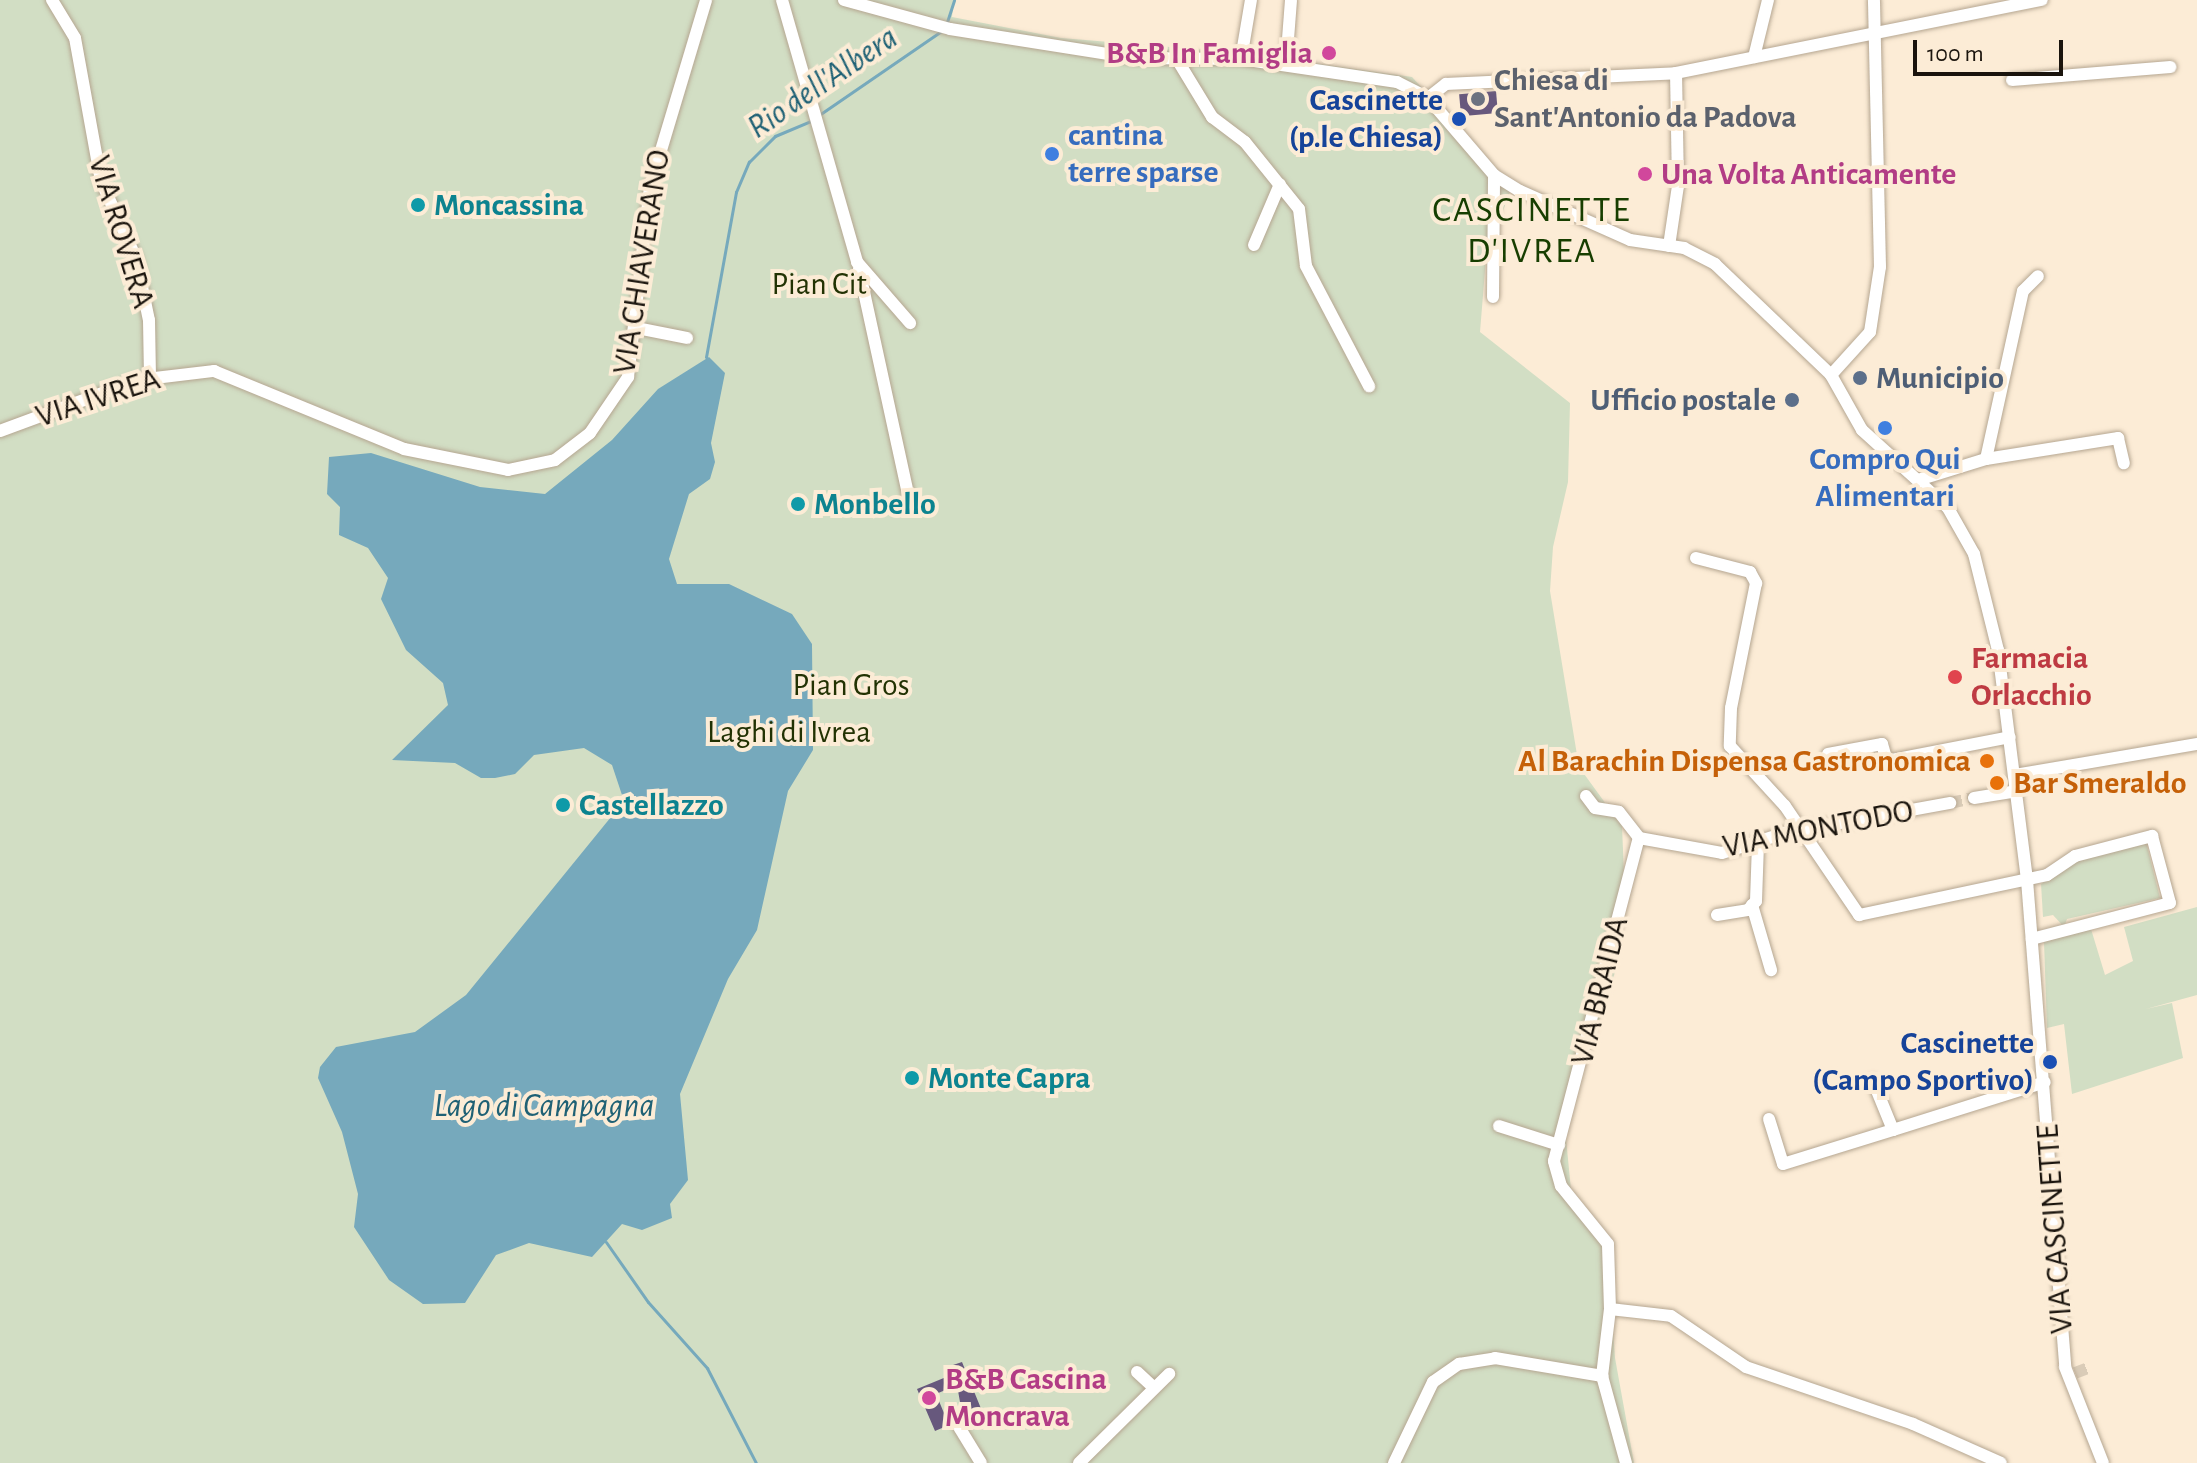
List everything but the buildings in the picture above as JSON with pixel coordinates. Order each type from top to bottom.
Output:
[{"type":"street","name":"VIA ROVERA","points":[[52,0],[75,38],[101,181],[136,258],[149,320],[150,377]]},
{"type":"street","name":"VIA CHIAVERANO","points":[[374,440],[483,467],[538,468],[569,451],[605,417],[628,377],[637,328],[650,187],[704,0]]},
{"type":"street","points":[[782,0],[819,113],[857,262],[909,499]]},
{"type":"street","points":[[844,0],[945,27],[1178,61],[1241,59],[1397,82],[1428,98],[1494,175],[1493,297]]},
{"type":"street","points":[[1241,59],[1251,0]]},
{"type":"street","points":[[1286,65],[1291,0]]},
{"type":"street","points":[[1754,57],[1768,0]]},
{"type":"street","points":[[1831,375],[1870,332],[1878,283],[1871,32],[1874,0]]},
{"type":"street","points":[[1428,98],[1446,84],[1676,73],[2042,0]]},
{"type":"street","points":[[1178,61],[1212,117],[1245,142],[1280,184],[1301,216],[1306,266],[1369,386]]},
{"type":"street","points":[[2012,80],[2170,67]]},
{"type":"street","points":[[1669,246],[1678,186],[1676,73]]},
{"type":"street","name":"VIA CASCINETTE","points":[[1494,175],[1602,228],[1705,258],[1728,275],[1831,375],[1862,430],[1948,508],[1974,554],[1998,650],[2017,791],[2071,1374],[2103,1463]]},
{"type":"street","points":[[1254,245],[1280,184]]},
{"type":"street","points":[[857,262],[910,323]]},
{"type":"street","points":[[1986,459],[2023,291],[2038,276]]},
{"type":"street","points":[[637,328],[687,338]]},
{"type":"street","name":"VIA IVREA","points":[[0,431],[150,377],[227,374],[374,440]]},
{"type":"street","points":[[1918,480],[1986,459],[2118,438],[2124,463]]},
{"type":"street","points":[[1696,558],[1750,572],[1756,583],[1731,708],[1730,746],[1785,806],[1799,833],[1859,915],[2027,880],[2075,856],[2152,836],[2170,903],[2032,939]]},
{"type":"street","points":[[1828,754],[1882,744],[1887,761],[2010,737]]},
{"type":"street","points":[[2015,775],[2197,744]]},
{"type":"street","points":[[1974,798],[2017,791]]},
{"type":"street","points":[[1586,796],[1595,808],[1619,812],[1639,838]]},
{"type":"street","name":"VIA MONTODO","points":[[1639,838],[1722,853],[1799,833],[1950,803]]},
{"type":"street","name":"VIA BRAIDA","points":[[1602,1376],[1610,1309],[1608,1244],[1555,1175],[1559,1145],[1639,838]]},
{"type":"street","points":[[1758,843],[1752,905],[1771,970]]},
{"type":"street","points":[[1717,915],[1752,905]]},
{"type":"street","points":[[1873,1081],[1893,1130]]},
{"type":"street","points":[[1769,1119],[1783,1164],[2045,1082]]},
{"type":"street","points":[[1499,1126],[1559,1145]]},
{"type":"street","points":[[1610,1309],[1671,1316],[1746,1367],[1870,1408],[2001,1463]]},
{"type":"street","points":[[1394,1463],[1433,1382],[1459,1364],[1495,1358],[1602,1376],[1626,1463]]},
{"type":"street","points":[[1137,1372],[1154,1388]]},
{"type":"street","points":[[1079,1463],[1169,1374]]},
{"type":"street","points":[[959,1427],[981,1463]]},
{"type":"green space","name":"Laghi di Ivrea","points":[[0,0],[954,0],[952,17],[1061,38],[1243,53],[1412,77],[1512,186],[1486,258],[1480,332],[1570,403],[1568,482],[1553,547],[1550,591],[1579,767],[1622,826],[1625,899],[1616,969],[1565,1128],[1571,1190],[1607,1241],[1615,1358],[1634,1463],[0,1463]]},
{"type":"green space","points":[[2146,842],[2160,898],[2067,919],[2064,927],[2053,915],[2043,917],[2041,884],[2069,863]]},
{"type":"green space","points":[[2197,907],[2197,995],[2146,1009],[2172,1003],[2183,1058],[2072,1094],[2064,1024],[2047,1028],[2044,942],[2091,929],[2105,975],[2133,961],[2124,927]]},
{"type":"water","name":"Lago di Campagna","points":[[709,357],[725,373],[711,443],[715,462],[710,479],[689,494],[669,559],[677,584],[729,584],[792,614],[812,644],[813,750],[788,791],[757,930],[728,979],[680,1094],[688,1180],[670,1204],[672,1218],[642,1230],[622,1224],[592,1257],[529,1243],[496,1255],[465,1303],[423,1304],[389,1280],[354,1227],[358,1194],[342,1132],[318,1078],[320,1067],[336,1047],[415,1032],[466,995],[624,801],[612,765],[584,748],[534,755],[515,774],[495,778],[481,778],[455,763],[392,760],[448,705],[443,683],[406,650],[381,599],[388,578],[368,548],[339,535],[340,507],[327,494],[329,457],[371,453],[480,487],[545,494],[612,440],[658,389]]},
{"type":"waterway","name":"Rio dell'Albera","points":[[946,25],[954,0]]},
{"type":"waterway","name":"Rio dell'Albera","points":[[819,115],[941,31]]},
{"type":"waterway","name":"Rio dell'Albera","points":[[706,357],[736,192],[749,162],[775,136],[813,120]]},
{"type":"waterway","points":[[606,1242],[648,1302],[707,1368],[756,1463]]},
{"type":"tunnel","points":[[1950,803],[1974,798]]},
{"type":"tunnel","points":[[2075,1373],[2088,1368]]},
{"type":"place","name":"B&B In Famiglia","points":[[1329,53]]},
{"type":"place","name":"Chiesa di Sant'Antonio da Padova","points":[[1478,99]]},
{"type":"place","name":"Cascinette (p.le Chiesa)","points":[[1459,119]]},
{"type":"place","name":"cantina terre sparse","points":[[1052,154]]},
{"type":"place","name":"Una Volta Anticamente","points":[[1645,174]]},
{"type":"place","name":"Moncassina","points":[[418,205]]},
{"type":"place","name":"Municipio","points":[[1860,378]]},
{"type":"place","name":"Ufficio postale","points":[[1792,400]]},
{"type":"place","name":"Compro Qui Alimentari","points":[[1885,428]]},
{"type":"place","name":"Monbello","points":[[798,504]]},
{"type":"place","name":"Farmacia Orlacchio","points":[[1955,677]]},
{"type":"place","name":"Al Barachin Dispensa Gastronomica","points":[[1987,761]]},
{"type":"place","name":"Bar Smeraldo","points":[[1997,783]]},
{"type":"place","name":"Castellazzo","points":[[563,805]]},
{"type":"place","name":"Cascinette (Campo Sportivo)","points":[[2050,1062]]},
{"type":"place","name":"Monte Capra","points":[[912,1078]]},
{"type":"place","name":"B&B Cascina Moncrava","points":[[929,1398]]},
{"type":"district","name":"CASCINETTE D'IVREA","points":[[1532,230]]},
{"type":"park label","name":"Pian Cit","points":[[819,284]]},
{"type":"park label","name":"Pian Gros","points":[[851,685]]}]
